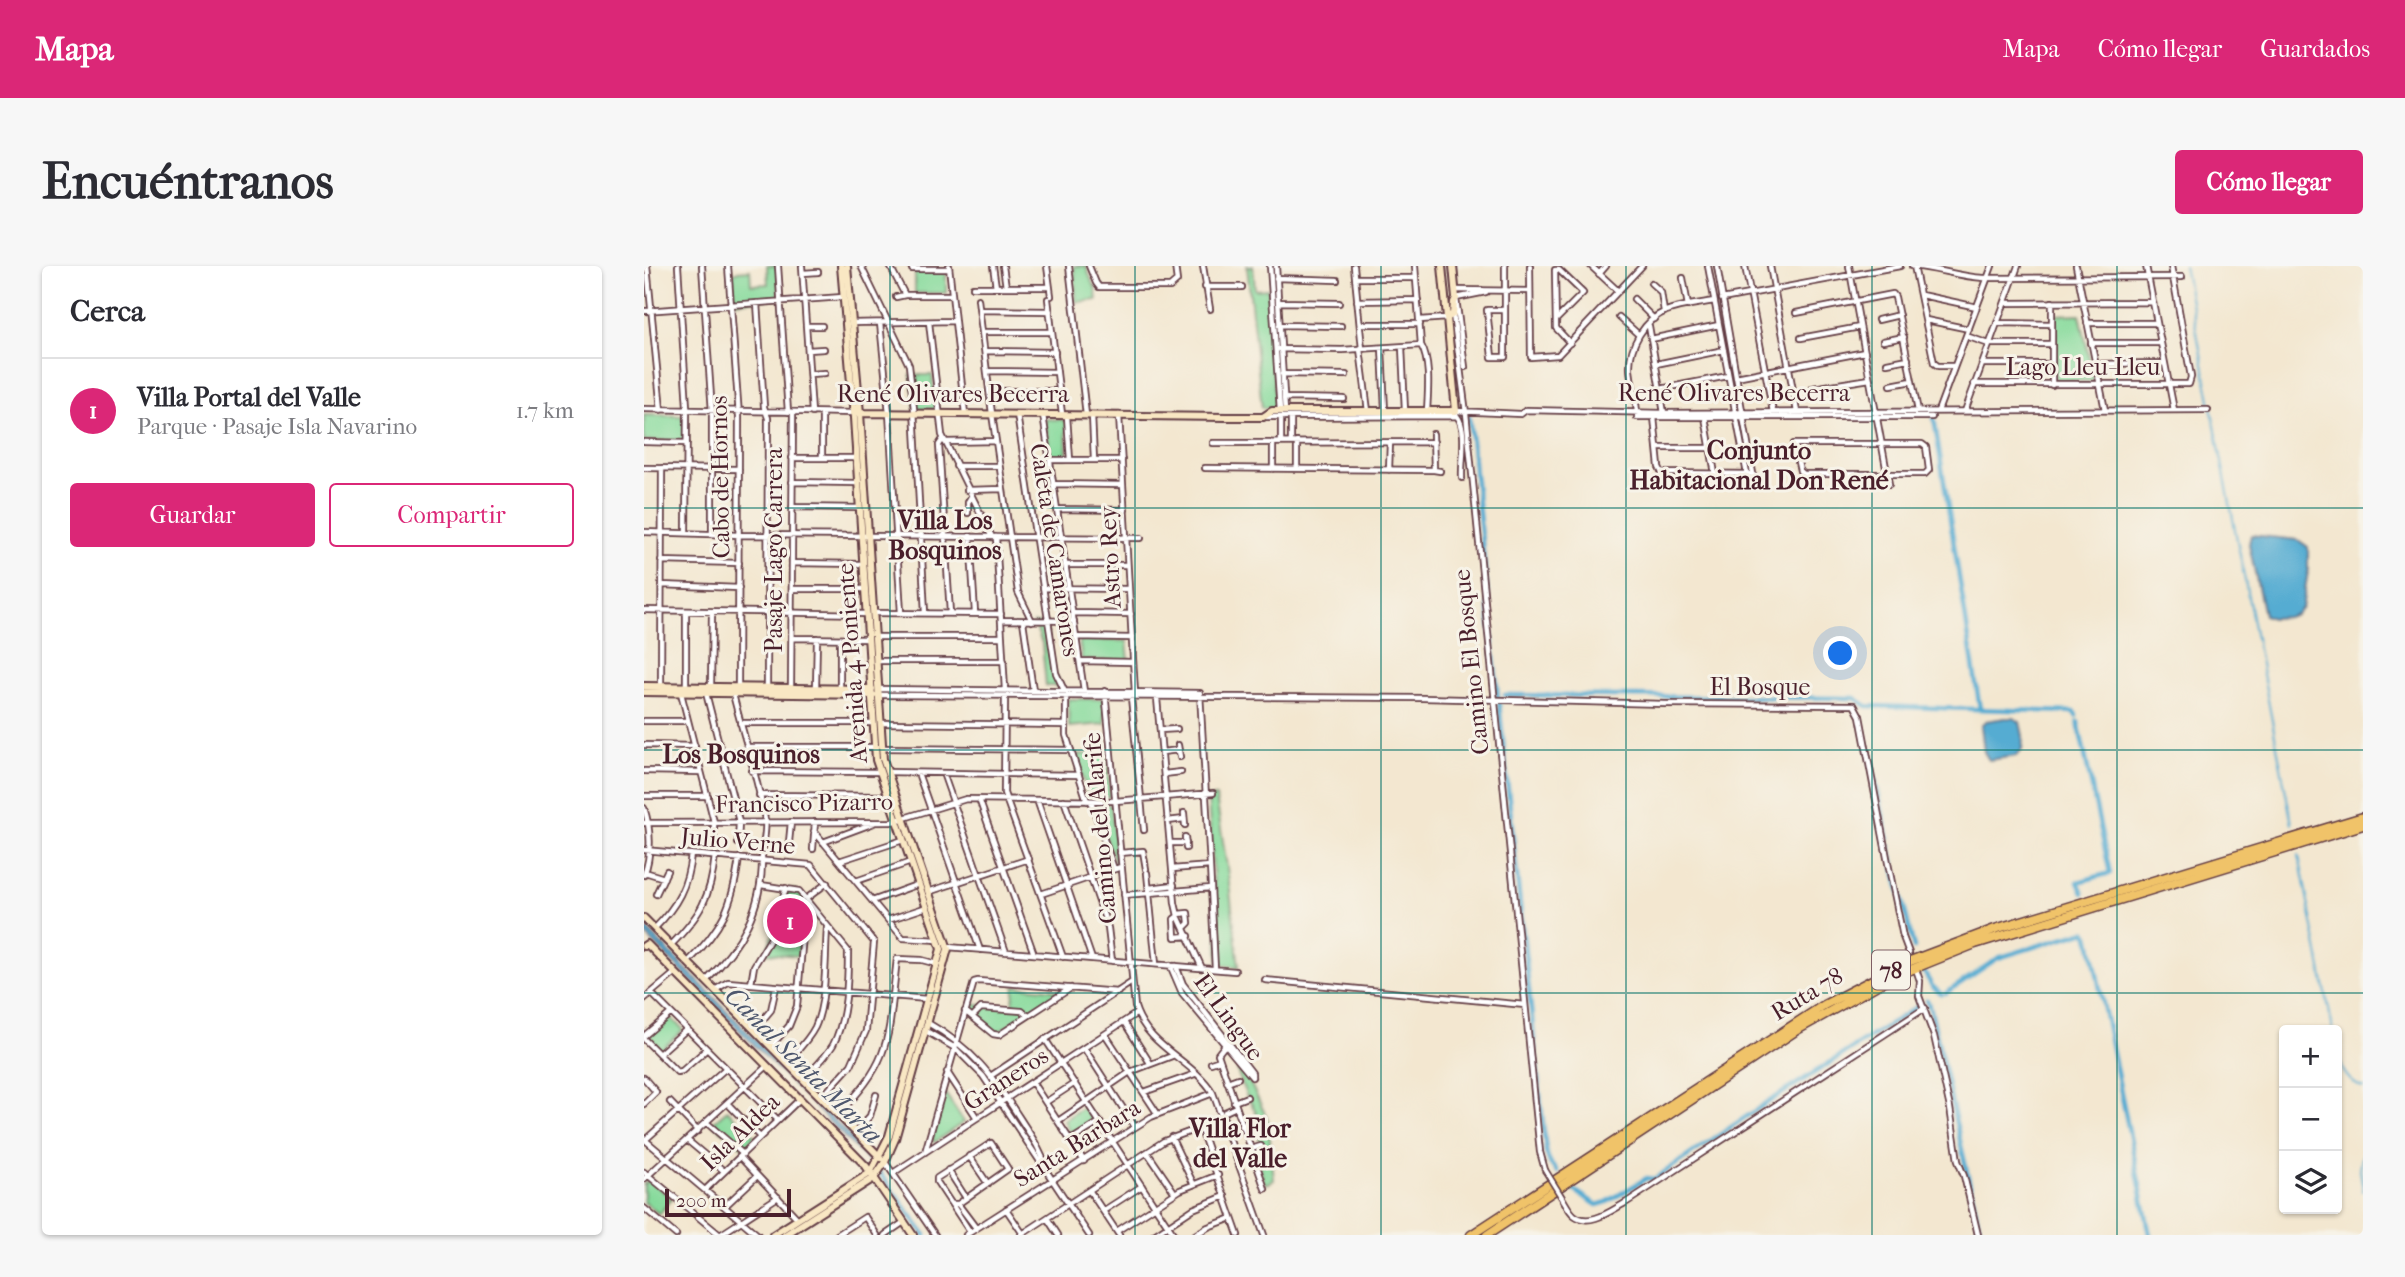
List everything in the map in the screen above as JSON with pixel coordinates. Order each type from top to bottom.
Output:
[{"type":"highway","name":"Ruta 78","points":[[1471,1235],[1784,1029],[1887,971],[1986,932],[2363,817]]},
{"type":"highway","name":"Ruta 78","points":[[1487,1235],[1797,1030],[1888,979],[1983,942],[2363,825]]},
{"type":"street","points":[[647,266],[661,410]]},
{"type":"street","points":[[678,266],[687,411],[687,533]]},
{"type":"street","points":[[702,266],[712,412],[712,534]]},
{"type":"street","name":"Cabo de Hornos","points":[[728,266],[739,412],[738,688]]},
{"type":"street","name":"Pasaje Lago Carrera","points":[[778,266],[792,458],[791,688]]},
{"type":"street","points":[[802,266],[812,412]]},
{"type":"street","name":"Avenida 4 Poniente","points":[[841,266],[857,413],[856,458],[865,536],[865,589],[870,614]]},
{"type":"street","name":"Avenida 4 Poniente","points":[[848,266],[879,748],[888,796],[900,820],[903,840],[941,949],[881,1161]]},
{"type":"street","points":[[861,266],[909,365],[925,613]]},
{"type":"street","points":[[890,266],[905,295]]},
{"type":"street","points":[[993,266],[996,287]]},
{"type":"street","points":[[1003,266],[1006,287]]},
{"type":"street","points":[[1047,266],[1052,332],[1070,460]]},
{"type":"street","points":[[1069,266],[1094,460]]},
{"type":"street","points":[[1089,266],[1098,286],[1123,287],[1173,286],[1177,281],[1175,266]]},
{"type":"street","points":[[1203,266],[1210,309]]},
{"type":"street","points":[[1270,266],[1284,414],[1294,442],[1297,469]]},
{"type":"street","points":[[1276,266],[1278,349],[1284,398],[1281,442]]},
{"type":"street","points":[[1354,266],[1368,411]]},
{"type":"street","points":[[1415,266],[1421,345],[1427,374],[1427,411]]},
{"type":"street","name":"Camino El Bosque","points":[[1441,266],[1466,413],[1540,1153],[1545,1170],[1573,1215],[1585,1219],[1598,1217],[1627,1202],[1925,1008]]},
{"type":"street","name":"Camino El Bosque","points":[[1453,266],[1465,368]]},
{"type":"street","points":[[1505,266],[1505,292],[1505,310],[1505,357],[1492,357],[1487,310],[1505,310]]},
{"type":"street","points":[[1530,266],[1531,357],[1556,356],[1642,266]]},
{"type":"street","points":[[1591,266],[1618,291]]},
{"type":"street","points":[[1599,274],[1606,266]]},
{"type":"street","points":[[1708,266],[1746,474],[1752,485],[1753,474],[1717,266]]},
{"type":"street","points":[[1745,266],[1773,412]]},
{"type":"street","points":[[1770,266],[1797,412]]},
{"type":"street","points":[[1849,266],[1889,484]]},
{"type":"street","points":[[1722,299],[1900,266]]},
{"type":"street","points":[[1954,366],[1935,364],[1913,266],[1961,276],[2182,277]]},
{"type":"street","points":[[1938,411],[1992,266]]},
{"type":"street","points":[[1965,411],[2018,266]]},
{"type":"street","points":[[2076,266],[2105,410]]},
{"type":"street","points":[[2146,266],[2174,410]]},
{"type":"street","points":[[2171,266],[2173,277]]},
{"type":"street","points":[[912,269],[949,267],[965,414]]},
{"type":"street","points":[[1556,320],[1583,293],[1560,270],[1555,270],[1556,320],[1557,330],[1570,342]]},
{"type":"street","points":[[803,273],[818,272]]},
{"type":"street","name":"Lago Lleu-Lleu","points":[[1974,384],[2190,383],[2173,277]]},
{"type":"street","points":[[1276,278],[1337,280]]},
{"type":"street","points":[[1355,278],[1415,278]]},
{"type":"street","points":[[1683,278],[1688,306]]},
{"type":"street","points":[[1651,283],[1661,292],[1664,312]]},
{"type":"street","points":[[973,287],[1049,287]]},
{"type":"street","points":[[1205,287],[1242,287]]},
{"type":"street","points":[[1456,290],[1530,292]]},
{"type":"street","points":[[1457,298],[1486,292]]},
{"type":"street","points":[[1796,313],[1893,294],[1917,411]]},
{"type":"street","points":[[896,297],[952,295]]},
{"type":"street","points":[[1921,295],[1977,307]]},
{"type":"street","points":[[644,311],[843,297]]},
{"type":"street","name":"Camino El Bosque","points":[[1456,411],[1450,316],[1457,298]]},
{"type":"street","points":[[978,299],[1018,592],[1032,621]]},
{"type":"street","points":[[1634,299],[1654,319]]},
{"type":"street","points":[[1357,300],[1418,300]]},
{"type":"street","points":[[1637,415],[1630,365],[1632,349],[1639,335],[1664,312],[1714,301]]},
{"type":"street","points":[[1278,302],[1339,303]]},
{"type":"street","points":[[2052,302],[2052,385]]},
{"type":"street","points":[[2005,303],[2152,302]]},
{"type":"street","points":[[757,303],[766,412],[767,688]]},
{"type":"street","points":[[980,310],[1050,311]]},
{"type":"street","points":[[1878,320],[1899,315]]},
{"type":"street","points":[[1360,324],[1420,322],[1450,316]]},
{"type":"street","points":[[1619,317],[1639,335]]},
{"type":"street","points":[[1926,320],[1969,329]]},
{"type":"street","points":[[851,323],[954,321]]},
{"type":"street","points":[[929,322],[944,440],[967,490],[994,537],[1004,661],[1004,791],[1063,957]]},
{"type":"street","points":[[880,323],[889,413],[901,613]]},
{"type":"street","points":[[1997,323],[2052,324]]},
{"type":"street","points":[[2087,323],[2156,323]]},
{"type":"street","points":[[1279,325],[1341,326]]},
{"type":"street","points":[[1648,325],[1664,413]]},
{"type":"street","points":[[1651,340],[1719,325]]},
{"type":"street","points":[[806,327],[822,326]]},
{"type":"street","points":[[1801,338],[1860,327]]},
{"type":"street","points":[[982,332],[1052,332]]},
{"type":"street","points":[[1966,335],[1989,344],[2052,344]]},
{"type":"street","points":[[1883,341],[1903,337]]},
{"type":"street","points":[[2091,343],[2160,343]]},
{"type":"street","points":[[1278,349],[1361,349],[1421,345]]},
{"type":"street","points":[[1402,347],[1405,411]]},
{"type":"street","points":[[1382,348],[1385,411]]},
{"type":"street","points":[[808,350],[824,349]]},
{"type":"street","points":[[985,351],[1055,352]]},
{"type":"street","points":[[1656,364],[1724,351]]},
{"type":"street","points":[[1736,377],[1865,352]]},
{"type":"street","points":[[1887,363],[1908,359]]},
{"type":"street","points":[[2095,364],[2164,363]]},
{"type":"street","points":[[1982,364],[2052,364]]},
{"type":"street","points":[[987,371],[1057,372]]},
{"type":"street","points":[[810,374],[825,373]]},
{"type":"street","points":[[1282,374],[1346,375]]},
{"type":"street","points":[[1660,389],[1728,376]]},
{"type":"street","points":[[1813,388],[1870,379]]},
{"type":"street","points":[[1891,385],[1912,381]]},
{"type":"street","points":[[1731,388],[1738,387]]},
{"type":"street","points":[[989,391],[1059,391]]},
{"type":"street","points":[[1284,398],[1344,399]]},
{"type":"street","points":[[1332,398],[1332,411]]},
{"type":"street","name":"René Olivares Becerra","points":[[644,409],[822,413],[1263,416],[1270,412],[1457,416],[1460,420],[1462,441],[1462,478]]},
{"type":"street","name":"René Olivares Becerra","points":[[1284,414],[1332,411],[1521,414],[1526,410],[1654,417],[1705,417],[1773,412],[1932,417]]},
{"type":"street","name":"René Olivares Becerra","points":[[1743,414],[1876,415],[1917,411],[2208,410]]},
{"type":"street","points":[[822,413],[822,458]]},
{"type":"street","name":"Caleta de Camarones","points":[[1017,414],[1056,673],[1064,690]]},
{"type":"street","points":[[1043,414],[1084,691]]},
{"type":"street","name":"Astro Rey","points":[[1119,415],[1144,830]]},
{"type":"street","name":"René Olivares Becerra","points":[[1637,415],[1735,415]]},
{"type":"street","points":[[1654,417],[1659,469],[1665,474],[1753,474]]},
{"type":"street","points":[[1705,417],[1715,474]]},
{"type":"street","points":[[1205,468],[1437,470],[1433,434]]},
{"type":"street","points":[[950,613],[939,445],[944,440],[996,442]]},
{"type":"street","points":[[644,442],[687,443]]},
{"type":"street","points":[[1389,470],[1390,442]]},
{"type":"street","points":[[1213,443],[1434,442]]},
{"type":"street","points":[[1273,443],[1273,468]]},
{"type":"street","points":[[1882,443],[1922,444],[1926,447],[1929,469],[1925,474],[1801,473],[1794,444],[1882,443]]},
{"type":"street","points":[[1657,447],[1710,448]]},
{"type":"street","points":[[792,458],[856,458]]},
{"type":"street","points":[[1050,460],[1122,460]]},
{"type":"street","points":[[956,466],[999,466]]},
{"type":"street","points":[[644,468],[739,469]]},
{"type":"street","points":[[661,686],[662,468]]},
{"type":"street","points":[[792,482],[858,483]]},
{"type":"street","points":[[1054,484],[1123,485]]},
{"type":"street","points":[[967,490],[1003,489]]},
{"type":"street","points":[[968,513],[971,496]]},
{"type":"street","points":[[792,507],[860,508]]},
{"type":"street","points":[[1058,509],[1125,510]]},
{"type":"street","points":[[644,532],[1141,538]]},
{"type":"street","points":[[970,536],[975,613]]},
{"type":"street","points":[[661,561],[739,563]]},
{"type":"street","points":[[792,563],[863,564]]},
{"type":"street","points":[[1065,565],[1128,565]]},
{"type":"street","points":[[661,585],[739,588]]},
{"type":"street","points":[[1043,588],[1129,589]]},
{"type":"street","points":[[792,589],[865,589]]},
{"type":"street","points":[[644,610],[1001,614]]},
{"type":"street","points":[[686,611],[683,689],[688,721],[715,822],[714,842]]},
{"type":"street","points":[[712,612],[709,690],[739,822],[737,843]]},
{"type":"street","points":[[1073,613],[1130,614]]},
{"type":"street","points":[[1001,620],[1073,621]]},
{"type":"street","points":[[1023,621],[1034,690]]},
{"type":"street","points":[[792,638],[1002,637]]},
{"type":"street","points":[[816,688],[817,638]]},
{"type":"street","name":"Avenida 4 Poniente","points":[[871,638],[876,661],[875,692]]},
{"type":"street","points":[[1076,638],[1132,638]]},
{"type":"street","points":[[840,639],[840,689]]},
{"type":"street","points":[[876,661],[1004,661]]},
{"type":"street","points":[[1080,661],[1133,662]]},
{"type":"street","points":[[644,686],[709,690],[816,688],[875,692]]},
{"type":"street","points":[[644,692],[683,689]]},
{"type":"street","points":[[709,690],[733,694],[1005,693],[1066,697],[1106,694]]},
{"type":"street","points":[[1005,693],[1034,690],[1134,695],[1200,693],[1215,969]]},
{"type":"street","points":[[706,981],[730,955],[746,931],[761,885],[765,822],[733,694]]},
{"type":"street","name":"Camino del Alarife","points":[[1106,694],[1137,1013]]},
{"type":"street","points":[[1134,695],[1157,698],[1233,696],[1494,699]]},
{"type":"street","points":[[1066,697],[1066,725],[1071,750],[1114,869]]},
{"type":"street","points":[[1157,698],[1178,915],[1202,968]]},
{"type":"street","name":"El Bosque","points":[[1494,699],[1665,705],[1854,705],[1860,716],[1903,937],[1909,953]]},
{"type":"street","points":[[644,720],[688,721]]},
{"type":"street","points":[[740,723],[1066,725]]},
{"type":"street","points":[[1160,730],[1177,729]]},
{"type":"street","points":[[644,745],[695,746]]},
{"type":"street","points":[[746,747],[1071,750]]},
{"type":"street","points":[[1162,752],[1179,751]]},
{"type":"street","points":[[644,771],[701,772]]},
{"type":"street","points":[[752,771],[1079,775]]},
{"type":"street","name":"Avenida 4 Poniente","points":[[785,1235],[873,1173],[895,1139],[948,947],[883,772]]},
{"type":"street","points":[[1164,774],[1180,772]]},
{"type":"street","points":[[918,773],[980,950]]},
{"type":"street","points":[[943,773],[1006,952]]},
{"type":"street","name":"Francisco Pizarro","points":[[646,823],[874,822],[900,820],[954,802],[979,799],[1115,801],[1213,793]]},
{"type":"street","points":[[759,795],[888,796]]},
{"type":"street","points":[[644,796],[708,796]]},
{"type":"street","points":[[979,799],[1034,954]]},
{"type":"street","points":[[1037,800],[1092,959]]},
{"type":"street","points":[[1064,800],[1108,928],[1112,961]]},
{"type":"street","points":[[644,808],[645,874],[664,878]]},
{"type":"street","points":[[1168,821],[1184,819]]},
{"type":"street","points":[[789,842],[791,822]]},
{"type":"street","points":[[813,849],[815,822]]},
{"type":"street","points":[[823,842],[874,822]]},
{"type":"street","points":[[814,831],[903,938],[939,940]]},
{"type":"street","points":[[839,861],[903,840]]},
{"type":"street","points":[[1170,843],[1186,843]]},
{"type":"street","name":"Julio Verne","points":[[646,850],[811,865],[875,943],[867,1026],[859,1049],[845,1073],[822,1097]]},
{"type":"street","points":[[1120,853],[1143,851],[1156,964]]},
{"type":"street","points":[[655,928],[674,908],[683,893],[691,854]]},
{"type":"street","points":[[671,945],[694,921],[705,903],[712,883],[715,856]]},
{"type":"street","points":[[688,962],[709,941],[723,919],[732,896],[739,858]]},
{"type":"street","points":[[928,892],[1029,859]]},
{"type":"street","points":[[856,881],[911,862]]},
{"type":"street","points":[[1172,869],[1210,866]]},
{"type":"street","points":[[1041,894],[1121,867]]},
{"type":"street","points":[[656,894],[667,871]]},
{"type":"street","points":[[771,1046],[792,1022],[799,988],[806,899],[827,883]]},
{"type":"street","points":[[872,901],[919,884]]},
{"type":"street","points":[[761,885],[796,889],[848,951],[844,1007],[835,1040],[822,1060],[804,1079]]},
{"type":"street","points":[[751,984],[754,966],[771,938],[786,888]]},
{"type":"street","points":[[1124,895],[1174,888],[1211,888]]},
{"type":"street","points":[[1099,901],[1109,897]]},
{"type":"street","points":[[888,920],[927,907]]},
{"type":"street","points":[[1184,928],[1189,923],[1188,912],[1174,919],[1175,937],[1188,936]]},
{"type":"street","points":[[644,918],[822,1097],[893,1173],[935,1235]]},
{"type":"street","points":[[787,1062],[814,1030],[819,1016],[828,926]]},
{"type":"street","points":[[647,947],[873,1173],[914,1235]]},
{"type":"street","points":[[948,947],[1235,971]]},
{"type":"street","points":[[838,1114],[863,1088],[881,1059],[890,1032],[898,959],[938,964]]},
{"type":"street","name":"El Lingue","points":[[1173,965],[1184,984],[1252,1073],[1252,1077],[1182,993],[1173,965]]},
{"type":"street","points":[[1917,972],[1920,981],[1919,996],[1934,1036],[1950,1108],[1958,1161],[1978,1235]]},
{"type":"street","points":[[644,999],[675,973]]},
{"type":"street","points":[[1265,980],[1525,1005]]},
{"type":"street","points":[[715,990],[729,982],[928,999]]},
{"type":"street","points":[[925,1152],[974,982],[1118,992]]},
{"type":"street","points":[[992,1075],[1132,982]]},
{"type":"street","points":[[755,1030],[772,1010],[776,986]]},
{"type":"street","points":[[1057,987],[1059,996]]},
{"type":"street","points":[[965,1011],[997,1036],[1072,988]]},
{"type":"street","points":[[1103,990],[1105,1000]]},
{"type":"street","points":[[651,993],[778,1120]]},
{"type":"street","points":[[963,1018],[972,1017],[981,1008],[1023,1012],[1028,1016]]},
{"type":"street","points":[[671,1013],[644,1037],[659,1054],[678,1072],[707,1049]]},
{"type":"street","points":[[1137,1013],[1151,1036],[1196,1073],[1213,1093],[1262,1234]]},
{"type":"street","name":"Graneros","points":[[893,1173],[1137,1013]]},
{"type":"street","points":[[1124,1022],[1150,1063]]},
{"type":"street","points":[[927,1027],[956,1041],[992,1075],[1042,1152],[1049,1174]]},
{"type":"street","points":[[927,1027],[955,1048],[983,1076],[1088,1235]]},
{"type":"street","points":[[659,1054],[687,1029]]},
{"type":"street","points":[[1105,1034],[1157,1114]]},
{"type":"street","points":[[1045,1039],[1174,1235]]},
{"type":"street","points":[[1225,1045],[1218,1052],[1220,1060],[1265,1189]]},
{"type":"street","points":[[1084,1048],[1135,1127]]},
{"type":"street","points":[[1058,1121],[1130,1072],[1173,1055]]},
{"type":"street","points":[[1211,1063],[1220,1060]]},
{"type":"street","points":[[767,1066],[728,1104],[645,1176],[720,1235],[778,1197]]},
{"type":"street","points":[[726,1069],[645,1140],[758,1235]]},
{"type":"street","points":[[947,1072],[977,1118]]},
{"type":"street","points":[[1144,1092],[1196,1073]]},
{"type":"street","points":[[644,1078],[656,1092],[644,1104]]},
{"type":"street","points":[[1227,1082],[1238,1078]]},
{"type":"street","points":[[1032,1082],[1084,1161]]},
{"type":"street","points":[[1046,1102],[1075,1083]]},
{"type":"street","name":"Santa Barbara","points":[[968,1233],[1157,1114],[1213,1093]]},
{"type":"street","points":[[855,1132],[870,1116],[876,1095]]},
{"type":"street","points":[[1225,1111],[1247,1097]]},
{"type":"street","name":"Isla Aldea","points":[[705,1190],[800,1099]]},
{"type":"street","points":[[670,1102],[698,1131]]},
{"type":"street","points":[[728,1104],[760,1137]]},
{"type":"street","points":[[1006,1209],[1022,1235],[1171,1137],[1224,1119]]},
{"type":"street","points":[[1071,1140],[1100,1122]]},
{"type":"street","points":[[1242,1126],[1255,1122]]},
{"type":"street","points":[[706,1123],[741,1155],[799,1219]]},
{"type":"street","points":[[1200,1127],[1238,1235]]},
{"type":"street","points":[[1171,1137],[1193,1184]]},
{"type":"street","points":[[687,1140],[724,1171]]},
{"type":"street","points":[[928,1140],[937,1145]]},
{"type":"street","points":[[955,1204],[1008,1169],[991,1143],[937,1178],[955,1204],[976,1228]]},
{"type":"street","points":[[1244,1156],[1261,1146]]},
{"type":"street","points":[[1147,1152],[1175,1193]]},
{"type":"street","points":[[969,1156],[988,1184]]},
{"type":"street","points":[[948,1170],[966,1198]]},
{"type":"street","name":"Avenida 4 Poniente","points":[[773,1235],[873,1173]]},
{"type":"street","points":[[1090,1190],[1118,1233],[1175,1193],[1218,1175]]},
{"type":"street","points":[[725,1206],[758,1176]]},
{"type":"street","points":[[1103,1211],[1142,1186]]},
{"type":"street","points":[[1154,1235],[1193,1209],[1225,1196]]},
{"type":"street","points":[[955,1204],[968,1233]]},
{"type":"street","points":[[644,1208],[676,1235]]},
{"type":"street","points":[[837,1235],[865,1217],[877,1235]]},
{"type":"street","points":[[1047,1218],[1058,1235]]},
{"type":"street","points":[[1195,1235],[1232,1218]]},
{"type":"street","points":[[885,1235],[904,1222]]},
{"type":"green space","points":[[767,266],[777,266],[779,298],[735,302],[733,274],[750,270],[751,285],[768,284]]},
{"type":"green space","points":[[1074,266],[1086,266],[1095,286],[1097,300],[1076,302]]},
{"type":"green space","points":[[1247,266],[1253,266],[1255,290],[1268,289],[1275,407],[1262,408]]},
{"type":"green space","points":[[946,272],[946,293],[915,293],[915,273]]},
{"type":"green space","points":[[2080,314],[2094,381],[2055,381],[2056,315]]},
{"type":"green space","points":[[911,375],[932,375],[936,409],[915,409]]},
{"type":"green space","points":[[644,415],[684,416],[685,440],[644,441]]},
{"type":"green space","points":[[1045,419],[1066,420],[1067,458],[1051,457]]},
{"type":"green space","points":[[1034,623],[1046,623],[1054,672],[1062,686],[1046,686],[1042,643]]},
{"type":"green space","points":[[1079,640],[1127,641],[1129,661],[1082,660]]},
{"type":"green space","points":[[1068,699],[1104,699],[1105,724],[1069,727]]},
{"type":"green space","points":[[1106,752],[1110,797],[1089,798],[1076,755]]},
{"type":"green space","points":[[1208,797],[1216,797],[1239,967],[1219,964]]},
{"type":"green space","points":[[1094,804],[1111,805],[1117,865],[1116,865]]},
{"type":"green space","points":[[788,889],[795,890],[804,899],[798,956],[765,953],[785,907]]},
{"type":"green space","points":[[1015,986],[1056,990],[1056,995],[998,1032],[968,1010],[971,1003],[1012,1008]]},
{"type":"green space","points":[[669,1017],[682,1031],[659,1049],[649,1036]]},
{"type":"green space","points":[[1243,1068],[1268,1120],[1274,1180],[1267,1184],[1264,1182],[1256,1154],[1264,1150],[1258,1135],[1258,1120],[1237,1071]]},
{"type":"green space","points":[[945,1093],[964,1122],[935,1142],[932,1141]]},
{"type":"green space","points":[[1083,1107],[1094,1122],[1074,1136],[1071,1135],[1064,1120]]},
{"type":"green space","points":[[727,1110],[755,1136],[744,1148],[712,1123]]},
{"type":"green space","points":[[649,1180],[672,1199],[659,1214],[644,1202],[644,1184]]},
{"type":"water","points":[[2251,535],[2298,540],[2308,547],[2308,571],[2302,608],[2296,614],[2271,618],[2264,615],[2249,544]]},
{"type":"water","points":[[2014,718],[2020,722],[2022,750],[2016,756],[1989,760],[1984,752],[1981,725],[1986,721]]},
{"type":"water","points":[[644,926],[872,1159],[870,1163],[644,933]]},
{"type":"waterway","points":[[2184,266],[2292,824]]},
{"type":"waterway","points":[[1469,416],[1498,697]]},
{"type":"waterway","points":[[1934,418],[1980,709]]},
{"type":"waterway","points":[[1505,695],[1855,698],[1867,706],[2075,712],[2076,716]]},
{"type":"waterway","points":[[1499,703],[1546,1152],[1557,1172]]},
{"type":"waterway","points":[[2078,722],[2110,873],[2078,882],[2083,893]]},
{"type":"waterway","points":[[1867,743],[1888,837]]},
{"type":"waterway","points":[[1889,845],[1914,948]]},
{"type":"waterway","points":[[2299,856],[2332,1025]]},
{"type":"waterway","points":[[1946,993],[1998,958],[2086,931],[2089,935],[2150,1235]]},
{"type":"waterway","points":[[1923,970],[1932,986],[1941,994]]},
{"type":"waterway","points":[[1927,1000],[1929,1006]]},
{"type":"waterway","points":[[1571,1188],[1597,1205],[1607,1202],[1647,1178],[1654,1179],[1920,1005]]},
{"type":"waterway","points":[[1931,1010],[1981,1235]]},
{"type":"waterway","points":[[2342,1066],[2352,1082],[2363,1088]]},
{"type":"waterway","points":[[2363,1154],[2360,1169],[2363,1191]]},
{"type":"waterway","name":"Canal Santa Marta","points":[[873,1163],[925,1235]]},
{"type":"place","name":"Villa Portal del Valle","points":[[790,921]]},
{"type":"district","name":"Conjunto Habitacional Don René","points":[[1759,465]]},
{"type":"district","name":"Villa Los Bosquinos","points":[[945,535]]},
{"type":"district","name":"Los Bosquinos","points":[[741,754]]},
{"type":"district","name":"Villa Flor del Valle","points":[[1240,1143]]}]
